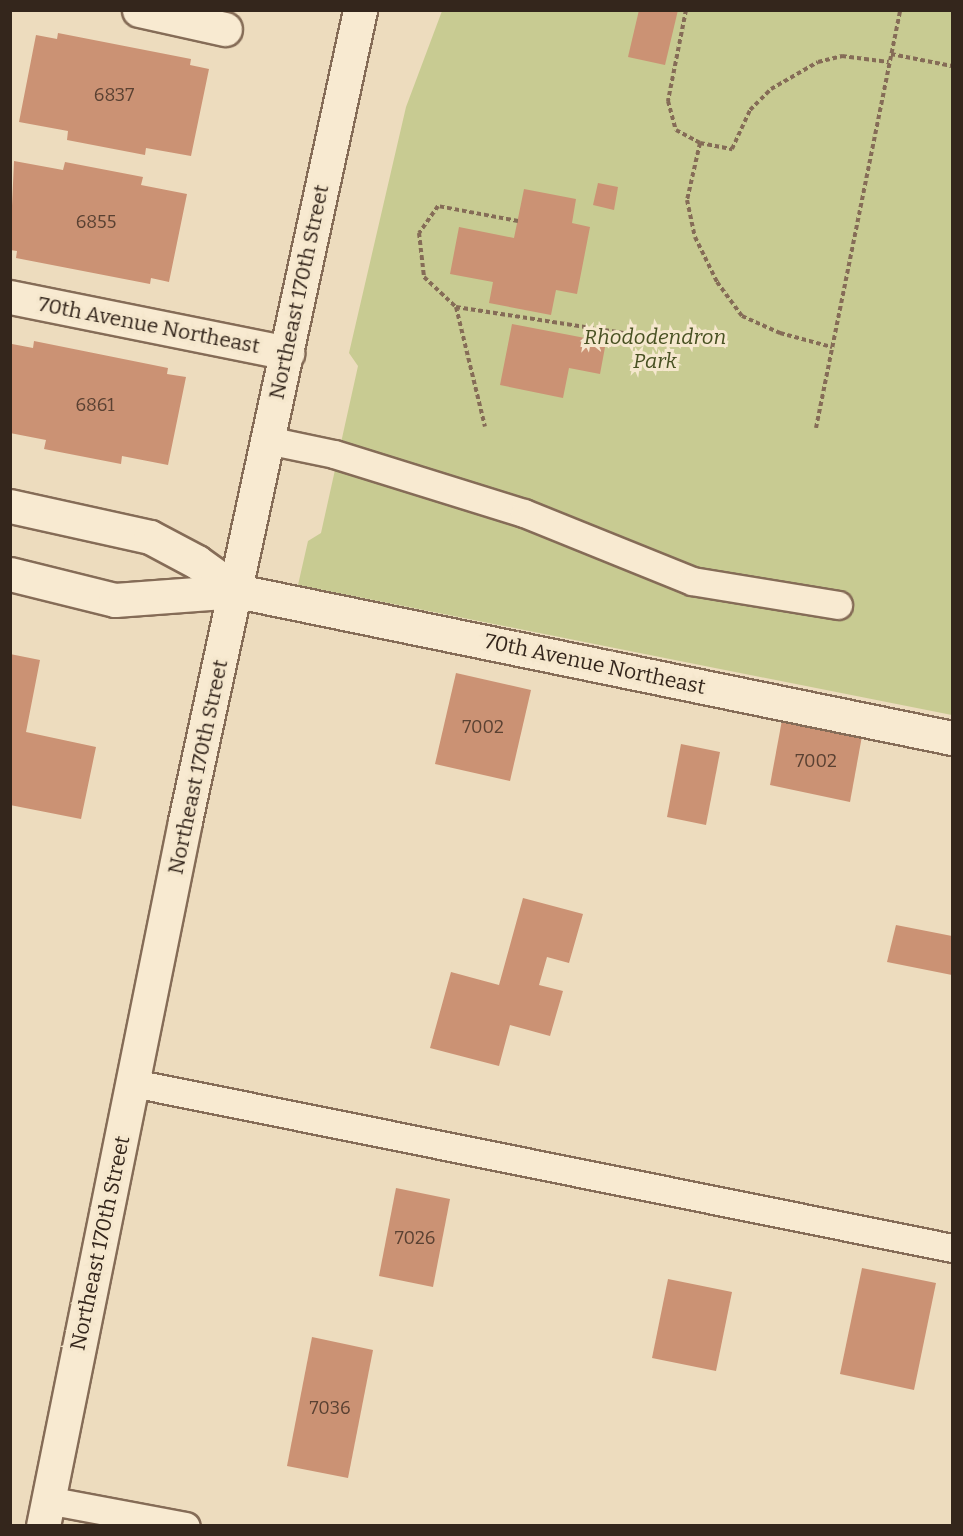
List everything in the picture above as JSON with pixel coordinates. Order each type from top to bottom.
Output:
[{"type":"street","points":[[139,10],[225,29]]},
{"type":"street","name":"Northeast 170th Street","points":[[45,1513],[185,821],[237,591],[267,440],[360,10]]},
{"type":"street","name":"70th Avenue Northeast","points":[[10,297],[287,353]]},
{"type":"street","name":"70th Avenue Northeast","points":[[10,506],[150,537],[197,562],[237,591]]},
{"type":"street","name":"70th Avenue Northeast","points":[[10,573],[115,600],[237,591],[952,738]]},
{"type":"lane","points":[[267,440],[334,454],[524,513],[692,581],[838,605]]},
{"type":"lane","points":[[133,1083],[952,1248]]},
{"type":"lane","points":[[45,1513],[186,1526]]},
{"type":"path","points":[[686,10],[668,100],[676,130],[700,143],[732,149],[750,110],[771,89],[818,62],[842,56],[889,62]]},
{"type":"path","points":[[816,428],[900,10]]},
{"type":"path","points":[[891,54],[952,66]]},
{"type":"path","points":[[700,143],[687,201],[695,237],[717,282],[742,316],[780,333],[832,347]]},
{"type":"path","points":[[485,427],[456,307],[424,277],[419,233],[438,206],[518,221]]},
{"type":"path","points":[[456,307],[656,338]]},
{"type":"green space","name":"Rhododendron Park","points":[[442,11],[952,11],[952,715],[298,585],[308,541],[321,533],[358,366],[349,353],[406,107]]},
{"type":"building","points":[[639,10],[678,10],[665,65],[628,57]]},
{"type":"building","points":[[58,33],[191,59],[190,65],[209,69],[191,156],[146,148],[145,155],[67,140],[68,131],[19,122],[36,35],[57,39]]},
{"type":"building","points":[[14,161],[63,170],[65,162],[143,177],[141,185],[187,194],[169,282],[151,278],[150,284],[16,258],[17,251],[10,250]]},
{"type":"building","points":[[598,183],[618,187],[614,210],[593,205]]},
{"type":"building","points":[[524,189],[576,199],[572,223],[590,227],[577,294],[556,290],[551,315],[489,303],[493,282],[450,274],[459,227],[514,238]]},
{"type":"building","points":[[512,324],[606,342],[600,374],[569,368],[563,398],[500,385]]},
{"type":"building","points":[[34,341],[168,368],[167,374],[186,377],[168,465],[122,456],[121,464],[44,449],[46,440],[10,433],[12,344],[33,348]]},
{"type":"building","points":[[10,654],[40,660],[26,732],[96,747],[81,819],[10,805]]},
{"type":"building","points":[[456,673],[531,690],[510,781],[435,764]]},
{"type":"building","points":[[782,720],[862,736],[850,802],[770,785]]},
{"type":"building","points":[[681,744],[720,752],[706,825],[667,817]]},
{"type":"building","points":[[523,898],[583,914],[569,963],[547,957],[539,985],[563,991],[550,1036],[510,1025],[499,1066],[430,1048],[451,972],[499,985]]},
{"type":"building","points":[[896,925],[952,936],[952,975],[887,962]]},
{"type":"building","points":[[396,1188],[450,1199],[433,1287],[379,1276]]},
{"type":"building","points":[[862,1268],[936,1283],[914,1390],[840,1374]]},
{"type":"building","points":[[668,1279],[732,1292],[716,1371],[652,1358]]},
{"type":"building","points":[[312,1337],[373,1350],[348,1478],[287,1466]]}]
